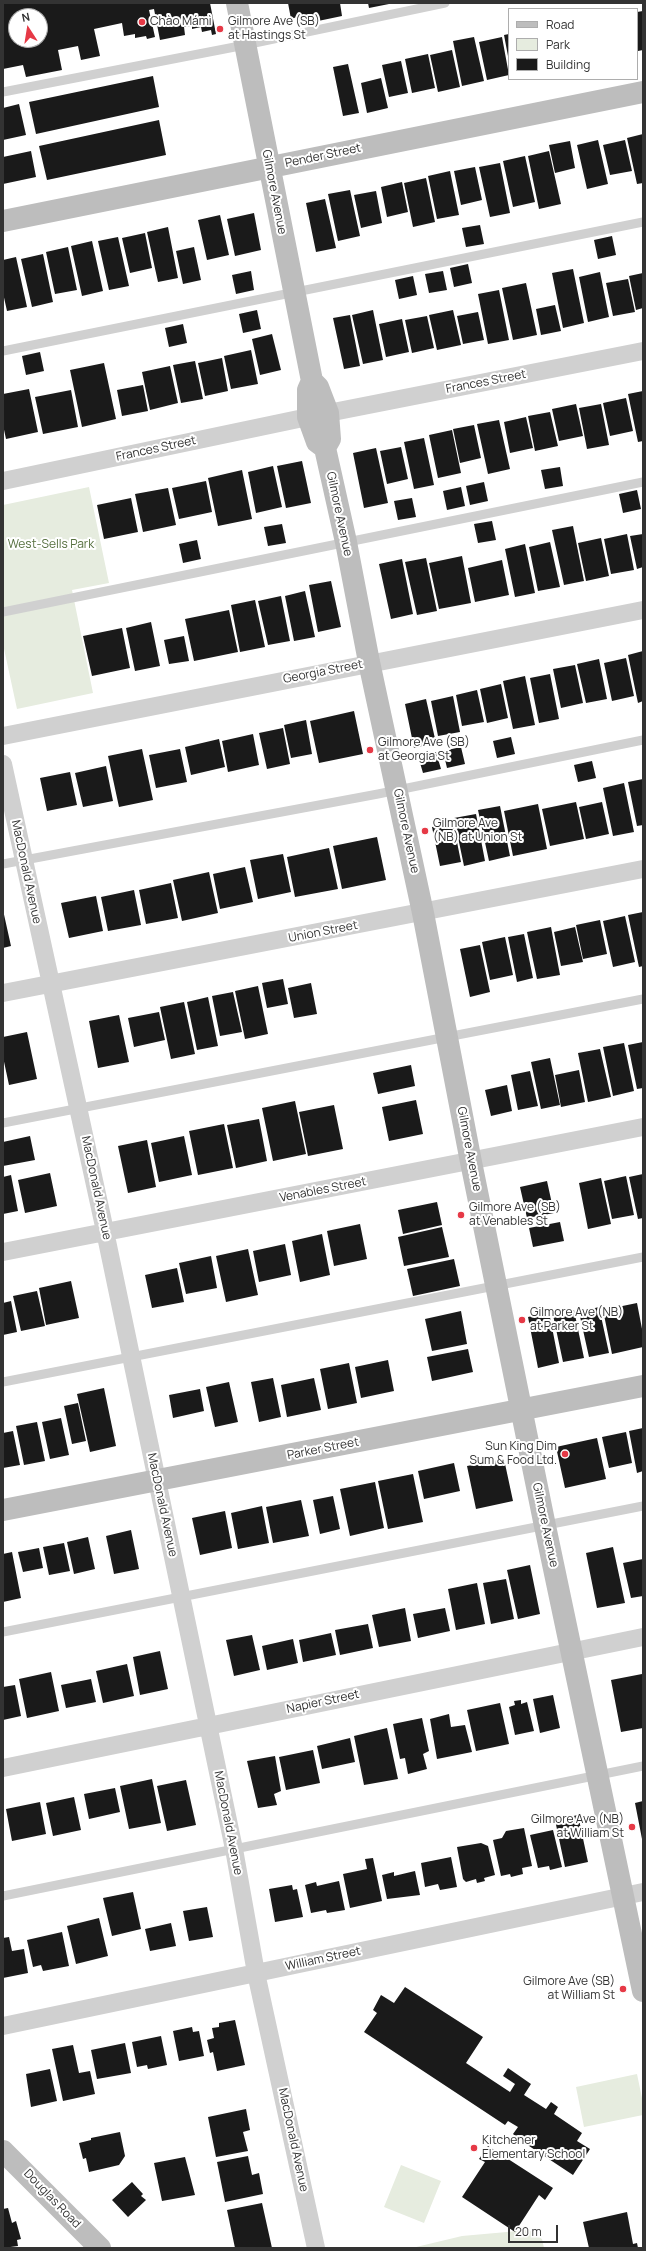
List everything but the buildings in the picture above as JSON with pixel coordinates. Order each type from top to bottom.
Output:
[{"type":"street","name":"Gilmore Avenue","points":[[237,3],[312,381],[318,387],[318,415],[330,439],[325,448],[423,913],[496,1287],[571,1651],[597,1774],[633,1894],[643,1991]]},
{"type":"street","name":"Pender Street","points":[[3,221],[643,92]]},
{"type":"street","name":"Frances Street","points":[[3,481],[318,415],[643,351]]},
{"type":"street","name":"Georgia Street","points":[[3,736],[369,662],[643,610]]},
{"type":"street","name":"MacDonald Avenue","points":[[3,764],[50,983],[79,1109],[234,1849],[256,1973],[316,2248]]},
{"type":"street","name":"Union Street","points":[[3,993],[423,913],[643,869]]},
{"type":"street","name":"Venables Street","points":[[3,1252],[471,1162],[643,1127]]},
{"type":"street","name":"Parker Street","points":[[3,1510],[643,1386]]},
{"type":"street","name":"Napier Street","points":[[3,1768],[643,1637]]},
{"type":"street","name":"William Street","points":[[3,2026],[633,1894]]},
{"type":"street","name":"Douglas Road","points":[[3,2151],[100,2248]]},
{"type":"lane","points":[[3,92],[245,45],[445,3]]},
{"type":"lane","points":[[3,351],[643,222]]},
{"type":"lane","points":[[3,612],[643,482]]},
{"type":"lane","points":[[3,864],[397,790],[643,740]]},
{"type":"lane","points":[[3,1123],[448,1038],[643,998]]},
{"type":"lane","points":[[3,1382],[496,1287],[643,1257]]},
{"type":"lane","points":[[3,1632],[643,1506]]},
{"type":"lane","points":[[3,1896],[597,1774],[643,1766]]},
{"type":"green space","name":"West-Sells Park","points":[[89,487],[109,583],[72,590],[93,693],[17,709],[3,644],[3,505]]},
{"type":"green space","points":[[637,2074],[643,2103],[643,2115],[584,2127],[576,2087]]},
{"type":"green space","points":[[401,2165],[441,2181],[424,2223],[384,2207]]},
{"type":"green space","points":[[529,2230],[542,2239],[544,2248],[412,2248],[462,2236]]},
{"type":"place","name":"Chào Mámì","points":[[142,22]]},
{"type":"place","name":"Gilmore Ave (SB) at Hastings St","points":[[220,29]]},
{"type":"place","name":"Gilmore Ave (SB) at Georgia St","points":[[370,750]]},
{"type":"place","name":"Gilmore Ave (NB) at Union St","points":[[425,831]]},
{"type":"place","name":"Gilmore Ave (SB) at Venables St","points":[[461,1215]]},
{"type":"place","name":"Gilmore Ave (NB) at Parker St","points":[[522,1320]]},
{"type":"place","name":"Sun King Dim Sum & Food Ltd.","points":[[565,1454]]},
{"type":"place","name":"Gilmore Ave (NB) at William St","points":[[632,1827]]},
{"type":"place","name":"Gilmore Ave (SB) at William St","points":[[623,1989]]},
{"type":"place","name":"Kitchener Elementary School","points":[[474,2148]]}]
